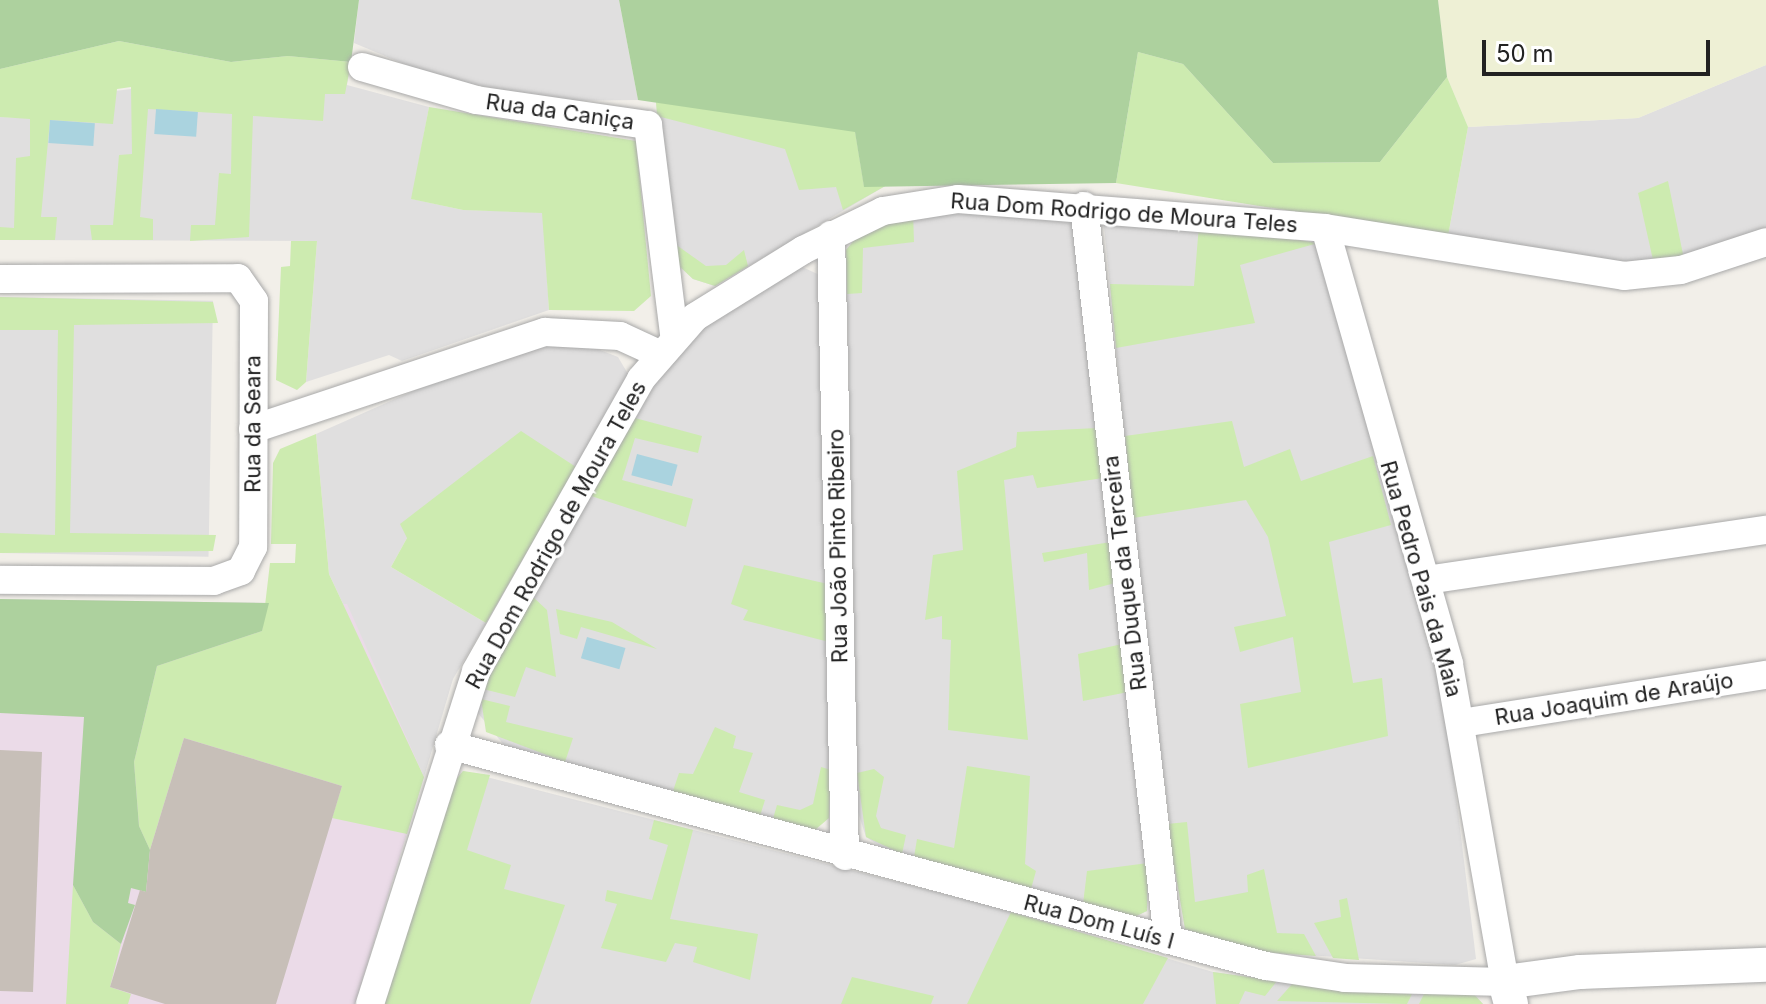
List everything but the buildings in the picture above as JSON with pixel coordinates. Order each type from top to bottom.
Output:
[{"type":"street","name":"Rua da Caniça","points":[[362,67],[476,100],[648,125],[669,297],[666,344]]},
{"type":"street","name":"Rua Dom Rodrigo de Moura Teles","points":[[370,1004],[449,745],[476,671],[666,344],[831,235],[914,203],[1084,206],[1325,228],[1624,276],[1681,270],[1766,242]]},
{"type":"street","name":"Rua Duque da Terceira","points":[[1084,206],[1168,940]]},
{"type":"street","name":"Rua Pedro Pais da Maia","points":[[1325,228],[1426,580],[1462,723],[1508,993]]},
{"type":"street","name":"Rua João Pinto Ribeiro","points":[[831,235],[845,856]]},
{"type":"street","name":"Rua da Seara","points":[[0,279],[247,281],[254,301],[253,547],[241,571],[214,581],[0,580]]},
{"type":"street","points":[[620,336],[651,322],[669,297]]},
{"type":"street","points":[[253,429],[514,338],[576,330],[666,344]]},
{"type":"street","points":[[1426,580],[1766,530]]},
{"type":"street","name":"Rua Joaquim de Araújo","points":[[1462,723],[1766,675]]},
{"type":"street","name":"Rua Dom Luís I","points":[[449,745],[845,856],[1168,940],[1332,977],[1508,993],[1580,972],[1766,965]]},
{"type":"shaded area","points":[[359,0],[619,0],[638,100],[557,101],[435,77],[354,43]]},
{"type":"shaded area","points":[[351,62],[347,85],[429,107],[412,199],[463,210],[543,212],[549,310],[402,361],[389,355],[306,382],[317,241],[0,240],[0,117],[30,118],[33,101]]},
{"type":"shaded area","points":[[1766,65],[1766,228],[1684,259],[1604,262],[1448,236],[1468,127],[1638,118]]},
{"type":"shaded area","points":[[656,102],[855,131],[864,186],[887,185],[715,286],[693,279],[678,265]]},
{"type":"shaded area","points":[[964,211],[1073,221],[1150,881],[1147,911],[1134,917],[884,849],[866,837],[858,812],[846,250],[905,214]]},
{"type":"shaded area","points":[[1117,216],[1318,243],[1445,706],[1476,959],[1455,965],[1261,952],[1185,929],[1145,642],[1104,226]]},
{"type":"shaded area","points":[[800,266],[824,277],[831,770],[829,818],[795,829],[504,745],[477,712],[485,682],[669,359],[696,330]]},
{"type":"shaded area","points":[[0,297],[213,301],[208,557],[0,553]]},
{"type":"shaded area","points":[[587,345],[618,357],[628,374],[576,467],[407,538],[391,567],[486,623],[453,679],[424,777],[329,574],[316,434],[481,361],[530,346]]},
{"type":"shaded area","points":[[0,599],[347,604],[424,777],[355,1004],[0,1004]]},
{"type":"shaded area","points":[[463,771],[991,906],[1213,972],[1311,986],[1471,991],[1483,1004],[383,1004]]},
{"type":"green space","points":[[0,0],[359,0],[351,62],[288,56],[231,62],[119,41],[0,69]]},
{"type":"green space","points":[[619,0],[1438,0],[1447,77],[1380,162],[1273,163],[1183,64],[1138,52],[1116,183],[864,187],[855,132],[638,100]]},
{"type":"green space","points":[[1438,0],[1766,0],[1766,65],[1638,118],[1468,127],[1447,77]]},
{"type":"green space","points":[[119,41],[231,62],[288,56],[351,62],[345,94],[325,94],[323,121],[253,116],[249,237],[190,241],[191,225],[215,225],[219,173],[231,174],[232,114],[148,109],[140,217],[153,219],[153,240],[92,240],[90,225],[113,225],[119,155],[132,154],[131,87],[117,89],[113,124],[50,120],[41,217],[57,217],[55,240],[0,240],[0,227],[14,228],[16,158],[30,156],[30,119],[0,117],[0,69]]},
{"type":"green space","points":[[1138,52],[1183,64],[1273,163],[1380,162],[1447,77],[1468,127],[1448,236],[1116,183]]},
{"type":"green space","points":[[656,102],[855,131],[864,186],[887,185],[843,210],[836,187],[799,190],[785,149],[657,116]]},
{"type":"green space","points":[[429,107],[636,141],[651,296],[634,311],[549,310],[542,213],[463,210],[411,199]]},
{"type":"green space","points":[[1668,181],[1684,259],[1653,260],[1638,193]]},
{"type":"green space","points":[[913,213],[914,242],[863,248],[862,293],[847,294],[846,250],[859,234]]},
{"type":"green space","points":[[1199,225],[1318,243],[1240,265],[1255,323],[1116,348],[1110,284],[1194,286]]},
{"type":"green space","points":[[291,241],[317,241],[306,382],[297,390],[276,380],[281,267],[290,266]]},
{"type":"green space","points":[[675,244],[706,266],[726,265],[744,250],[748,266],[715,286],[693,279],[678,265]]},
{"type":"green space","points":[[0,297],[213,302],[218,323],[74,325],[70,533],[216,535],[213,551],[0,553],[0,533],[55,535],[58,330],[0,330]]},
{"type":"green space","points":[[635,418],[702,436],[698,453],[635,438],[622,480],[693,499],[686,527],[591,496]]},
{"type":"green space","points":[[1232,421],[1244,467],[1290,449],[1301,481],[1373,456],[1391,525],[1329,542],[1353,683],[1382,678],[1388,736],[1248,768],[1240,704],[1301,692],[1293,637],[1240,652],[1234,627],[1286,616],[1268,537],[1246,500],[1133,518],[1125,436]]},
{"type":"green space","points":[[1097,428],[1103,478],[1037,488],[1033,475],[1004,480],[1028,740],[948,730],[951,640],[942,639],[942,616],[925,620],[933,555],[963,550],[957,471],[1016,447],[1017,432]]},
{"type":"green space","points":[[521,431],[576,467],[486,623],[391,567],[407,538],[400,524]]},
{"type":"green space","points":[[316,434],[329,574],[424,777],[407,834],[332,818],[342,786],[184,738],[150,850],[139,826],[134,762],[157,666],[262,631],[270,563],[295,563],[296,544],[271,544],[273,463],[280,449]]},
{"type":"green space","points":[[1111,542],[1115,583],[1089,590],[1087,553],[1044,562],[1042,553]]},
{"type":"green space","points":[[744,565],[828,584],[829,642],[743,620],[748,610],[731,604]]},
{"type":"green space","points":[[533,597],[547,610],[556,677],[526,667],[515,697],[483,689]]},
{"type":"green space","points":[[0,599],[269,603],[262,631],[157,666],[134,762],[139,826],[150,850],[146,892],[131,888],[128,903],[135,905],[121,944],[93,922],[73,885],[84,717],[0,713]]},
{"type":"green space","points":[[556,609],[612,622],[657,649],[581,627],[577,639],[560,634]]},
{"type":"green space","points":[[1122,644],[1128,692],[1083,701],[1078,654]]},
{"type":"green space","points":[[481,699],[510,706],[506,722],[573,738],[565,762],[486,732]]},
{"type":"green space","points":[[715,727],[736,736],[733,748],[753,753],[739,792],[765,800],[759,819],[672,794],[679,773],[693,774]]},
{"type":"green space","points":[[967,766],[1030,776],[1025,864],[1036,871],[1031,889],[914,857],[917,839],[954,848]]},
{"type":"green space","points":[[821,767],[831,770],[829,818],[815,830],[772,822],[777,805],[800,810],[813,804]]},
{"type":"green space","points":[[874,769],[884,777],[876,816],[881,828],[906,835],[902,854],[866,837],[857,773]]},
{"type":"green space","points":[[463,771],[490,775],[467,850],[511,865],[504,889],[565,905],[530,1004],[383,1004],[453,783]]},
{"type":"green space","points":[[654,820],[693,830],[670,919],[758,934],[750,980],[693,962],[697,947],[675,943],[666,962],[601,948],[617,904],[605,901],[607,890],[652,900],[668,845],[649,839]]},
{"type":"green space","points":[[1187,822],[1195,902],[1248,892],[1247,875],[1264,869],[1277,933],[1304,934],[1316,956],[1261,952],[1185,929],[1167,824]]},
{"type":"green space","points":[[1148,863],[1147,911],[1134,917],[1083,904],[1087,871]]},
{"type":"green space","points":[[73,885],[93,922],[121,944],[110,987],[131,994],[128,1004],[66,1004]]},
{"type":"green space","points":[[1347,898],[1359,960],[1333,958],[1314,923],[1341,917],[1339,900]]},
{"type":"green space","points":[[1011,912],[1168,958],[1143,1004],[967,1004]]},
{"type":"green space","points":[[1213,972],[1277,981],[1265,996],[1245,991],[1239,1004],[1216,1004]]},
{"type":"green space","points":[[852,977],[934,996],[931,1004],[841,1004]]},
{"type":"green space","points":[[1293,983],[1414,990],[1407,1004],[1277,1001]]},
{"type":"green space","points":[[1426,990],[1471,991],[1483,1004],[1419,1004]]},
{"type":"water","points":[[156,109],[198,112],[196,137],[154,134]]},
{"type":"water","points":[[50,120],[95,123],[93,146],[48,143]]},
{"type":"water","points":[[637,454],[678,465],[672,486],[631,475]]},
{"type":"water","points":[[587,637],[625,648],[619,669],[581,658]]}]
